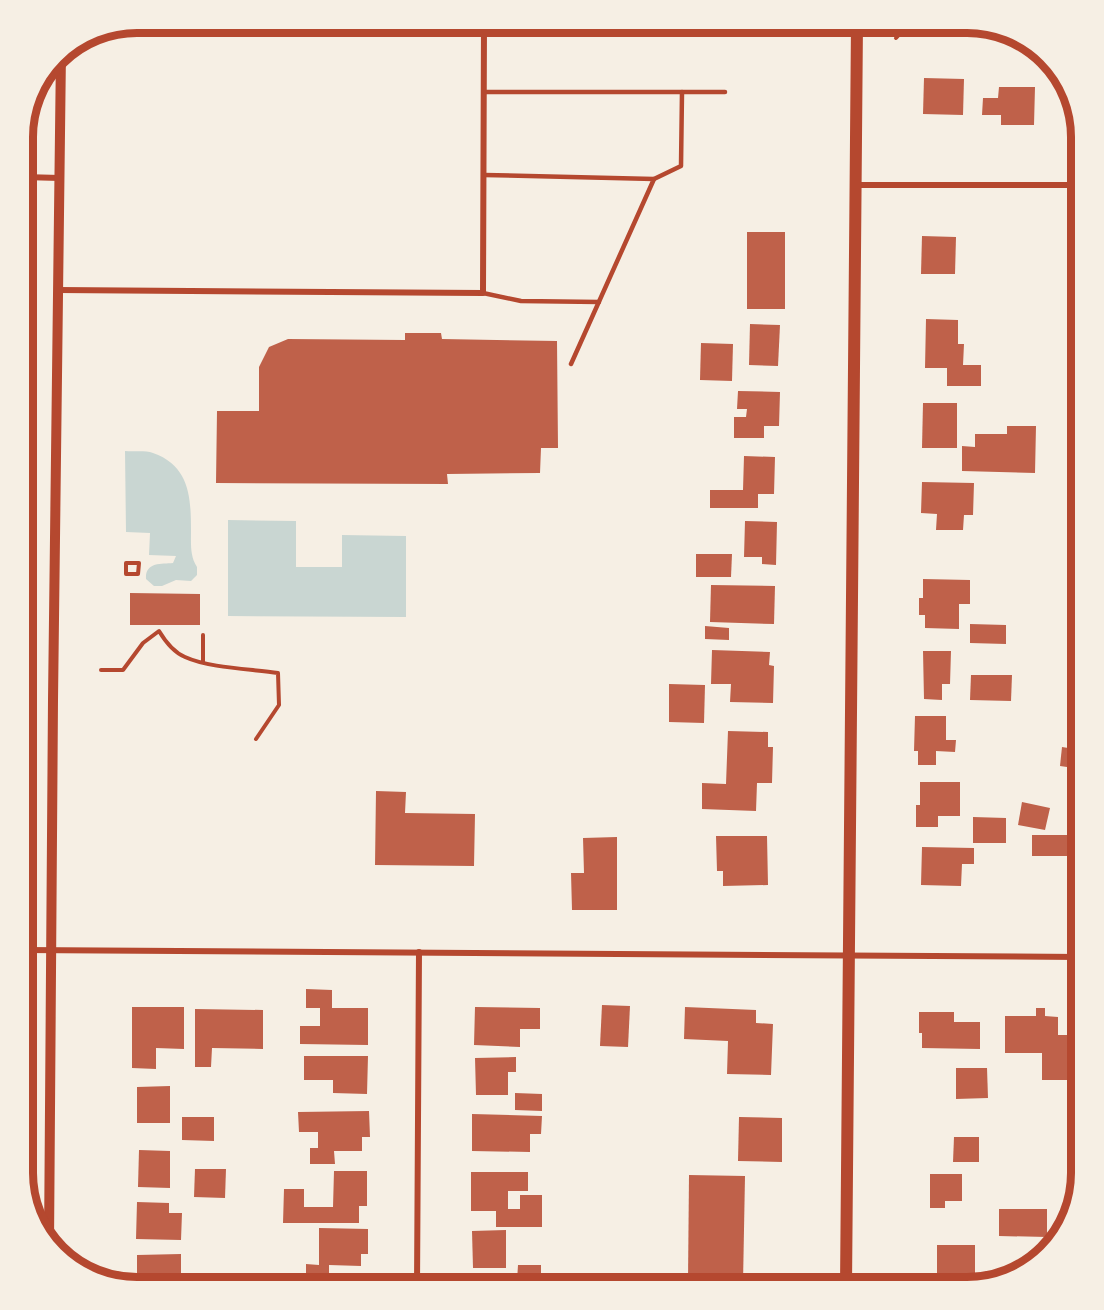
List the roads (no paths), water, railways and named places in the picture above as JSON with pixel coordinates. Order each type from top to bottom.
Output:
[{"type":"main road","points":[[846,1277],[857,33]]},
{"type":"street","points":[[58,290],[483,293],[484,33]]},
{"type":"street","points":[[49,1228],[61,66]]},
{"type":"street","points":[[33,177],[60,178]]},
{"type":"street","points":[[856,185],[1071,185]]},
{"type":"street","points":[[33,950],[1071,957]]},
{"type":"street","points":[[417,1277],[419,952]]},
{"type":"lane","points":[[484,92],[725,93]]},
{"type":"lane","points":[[484,175],[654,179],[681,166],[682,93]]},
{"type":"lane","points":[[571,364],[654,179]]},
{"type":"lane","points":[[483,293],[521,301],[599,302]]}]
